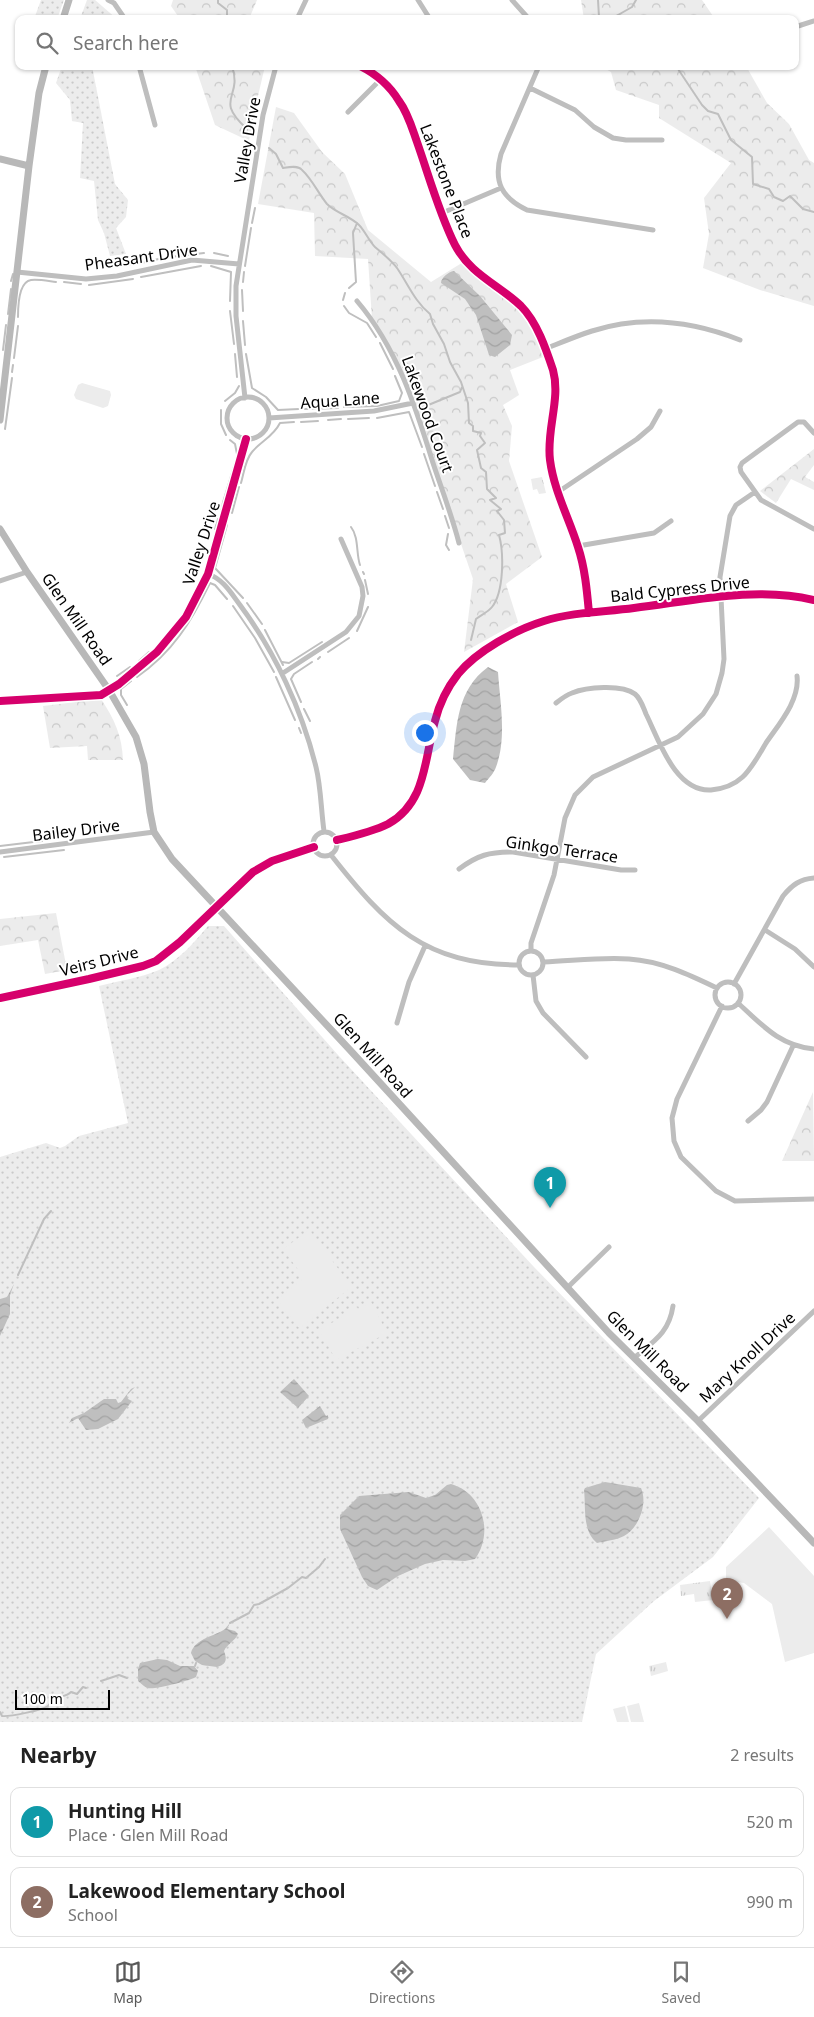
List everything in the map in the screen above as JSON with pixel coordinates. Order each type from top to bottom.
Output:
[{"type":"main road","points":[[63,15],[69,0]]},
{"type":"main road","points":[[0,420],[29,166],[39,93],[45,70]]},
{"type":"main road","points":[[0,159],[29,166]]},
{"type":"main road","name":"Glen Mill Road","points":[[0,528],[109,690],[136,737],[144,764],[154,832],[172,859],[634,1358],[698,1421],[814,1543]]},
{"type":"main road","name":"Veirs Drive","points":[[0,998],[149,964],[167,953],[215,907]]},
{"type":"street","points":[[108,0],[114,4],[122,15]]},
{"type":"street","points":[[299,15],[306,0]]},
{"type":"street","points":[[418,0],[427,15]]},
{"type":"street","points":[[512,0],[525,15]]},
{"type":"street","points":[[799,26],[814,21]]},
{"type":"street","points":[[140,70],[155,125]]},
{"type":"street","name":"Valley Drive","points":[[245,398],[236,301],[238,264],[263,115],[275,70]]},
{"type":"street","name":"Lakestone Place","points":[[366,70],[381,80],[394,93],[404,109],[442,213],[465,261],[477,273],[522,307],[530,318],[545,350],[553,372],[555,389],[549,448],[552,472],[578,546],[584,571],[590,614]]},
{"type":"street","points":[[537,70],[498,165],[501,188],[515,204],[528,210],[653,230]]},
{"type":"street","points":[[348,112],[381,80]]},
{"type":"street","points":[[530,88],[575,110],[594,127],[613,138],[662,140]]},
{"type":"street","points":[[442,213],[501,188]]},
{"type":"street","name":"Pheasant Drive","points":[[17,272],[86,279],[117,276],[192,260],[238,264]]},
{"type":"street","name":"Lakewood Court","points":[[358,301],[372,319],[391,350],[413,403],[459,543]]},
{"type":"street","points":[[545,350],[593,331],[627,323],[651,321],[699,326],[740,340]]},
{"type":"street","points":[[245,398],[258,400],[264,405],[268,418],[264,431],[259,436],[246,439],[234,434],[230,429],[227,416],[233,404],[245,398]]},
{"type":"street","name":"Aqua Lane","points":[[268,418],[374,411],[413,403]]},
{"type":"street","points":[[558,492],[637,439],[651,427],[660,411]]},
{"type":"street","points":[[814,432],[804,422],[798,422],[742,463],[740,467],[741,472],[762,500],[814,529]]},
{"type":"street","name":"Valley Drive","points":[[0,701],[96,696],[109,690],[138,669],[172,635],[186,617],[208,574],[246,439]]},
{"type":"street","points":[[531,950],[531,943],[550,890],[567,811],[575,795],[582,786],[601,773],[678,737],[697,721],[716,694],[724,659],[720,568],[730,516],[736,505],[755,492]]},
{"type":"street","points":[[578,546],[654,533],[671,521]]},
{"type":"street","points":[[282,673],[346,632],[359,616],[363,596],[362,587],[341,539]]},
{"type":"street","points":[[0,581],[28,572]]},
{"type":"street","points":[[208,574],[220,580],[258,628],[282,673],[306,732],[317,770],[324,831]]},
{"type":"street","name":"Bald Cypress Drive","points":[[337,840],[380,827],[394,819],[408,807],[417,793],[424,775],[434,724],[441,703],[453,682],[472,660],[491,646],[544,621],[590,614],[767,594],[788,594],[814,600]]},
{"type":"street","points":[[556,703],[578,691],[615,687],[627,689],[639,699],[674,771],[697,788],[709,790],[726,788],[739,781],[752,767],[792,702],[799,686],[797,676]]},
{"type":"street","points":[[324,831],[334,834],[337,840],[337,849],[331,855],[320,855],[314,847],[314,838],[324,831]]},
{"type":"street","name":"Bailey Drive","points":[[0,852],[154,832]]},
{"type":"street","points":[[215,907],[245,877],[260,867],[314,847]]},
{"type":"street","name":"Ginkgo Terrace","points":[[459,869],[474,858],[496,852],[513,852],[621,870],[635,870]]},
{"type":"street","points":[[331,855],[390,920],[425,946],[451,957],[470,962],[519,965]]},
{"type":"street","points":[[734,984],[790,888],[802,880],[814,878]]},
{"type":"street","points":[[765,930],[795,950],[814,967]]},
{"type":"street","points":[[397,1023],[409,982],[425,946]]},
{"type":"street","points":[[531,950],[541,955],[544,962],[540,972],[532,975],[522,972],[519,965],[523,954],[531,950]]},
{"type":"street","points":[[544,962],[629,959],[652,963],[675,970],[717,988],[727,983],[734,984],[738,987],[741,995],[738,1003],[729,1008],[722,1006],[716,1000],[717,988]]},
{"type":"street","points":[[532,975],[536,1001],[543,1013],[586,1057]]},
{"type":"street","points":[[738,1003],[767,1029],[793,1046],[814,1050]]},
{"type":"street","points":[[722,1006],[677,1099],[672,1118],[674,1141],[677,1149],[681,1157],[716,1191],[735,1201],[814,1198]]},
{"type":"street","points":[[748,1121],[767,1102],[793,1046]]},
{"type":"street","points":[[568,1287],[609,1247]]},
{"type":"street","points":[[634,1358],[666,1330],[673,1306]]},
{"type":"street","name":"Mary Knoll Drive","points":[[698,1421],[814,1312]]},
{"type":"green space","points":[[41,0],[64,0],[58,15],[35,15]]},
{"type":"green space","points":[[87,0],[95,0],[112,15],[81,15]]},
{"type":"green space","points":[[173,0],[257,0],[251,15],[177,15],[171,6]]},
{"type":"green space","points":[[581,0],[702,0],[712,15],[583,15]]},
{"type":"green space","points":[[61,70],[93,70],[115,184],[128,200],[126,217],[116,228],[126,254],[110,256],[104,233],[98,220],[94,181],[80,178],[83,123],[72,121],[70,100],[56,83]]},
{"type":"green space","points":[[196,70],[264,70],[249,141],[215,125]]},
{"type":"green space","points":[[608,70],[748,70],[767,103],[789,124],[809,160],[814,163],[814,306],[760,290],[703,268],[709,234],[704,198],[731,163],[659,118],[659,105],[616,90],[611,72]]},
{"type":"green space","points":[[276,107],[294,113],[322,152],[345,174],[368,230],[431,282],[465,261],[526,312],[548,355],[510,370],[519,395],[503,405],[512,426],[509,461],[542,557],[506,584],[518,622],[464,652],[473,579],[413,403],[372,319],[368,259],[315,256],[314,213],[258,204]]},
{"type":"green space","points":[[82,383],[110,391],[111,395],[108,406],[103,408],[76,399],[74,395],[78,385]]},
{"type":"green space","points":[[814,449],[814,465],[805,477],[814,482],[814,490],[791,479],[776,503],[760,491]]},
{"type":"green space","points":[[542,477],[546,493],[539,494],[537,489],[533,490],[531,479]]},
{"type":"green space","points":[[101,699],[117,728],[123,760],[88,760],[87,746],[50,748],[43,706]]},
{"type":"green space","points":[[56,913],[67,970],[45,974],[38,940],[0,946],[0,919]]},
{"type":"green space","points":[[208,926],[224,926],[338,1055],[534,1267],[759,1498],[713,1557],[654,1601],[596,1654],[582,1722],[0,1722],[0,1157],[46,1143],[60,1148],[79,1136],[128,1123],[99,986],[159,970],[173,962],[186,951]]},
{"type":"green space","points":[[813,1092],[814,1161],[782,1161]]},
{"type":"green space","points":[[308,1231],[311,1232],[351,1286],[300,1328],[278,1301],[279,1298],[304,1278],[283,1249]]},
{"type":"green space","points":[[371,1302],[387,1333],[336,1360],[319,1330],[344,1316],[343,1314]]},
{"type":"green space","points":[[769,1527],[814,1576],[814,1653],[785,1662],[772,1604],[744,1583],[726,1580],[726,1567]]},
{"type":"green space","points":[[710,1581],[713,1600],[695,1602],[694,1594],[681,1596],[680,1585]]},
{"type":"green space","points":[[666,1662],[668,1671],[651,1676],[649,1666]]},
{"type":"green space","points":[[639,1703],[644,1722],[631,1722],[627,1706]]},
{"type":"green space","points":[[625,1706],[629,1722],[617,1722],[613,1709]]},
{"type":"water","points":[[454,271],[480,296],[512,335],[510,345],[495,357],[489,355],[476,315],[465,299],[441,283],[445,276]]},
{"type":"water","points":[[488,667],[498,672],[502,732],[496,767],[485,783],[470,780],[453,759],[460,709],[464,697],[478,676]]},
{"type":"water","points":[[14,1284],[10,1295],[10,1314],[0,1336],[0,1299],[7,1297]]},
{"type":"water","points":[[294,1379],[309,1396],[298,1408],[280,1392]]},
{"type":"water","points":[[135,1387],[127,1395],[128,1399],[132,1401],[118,1419],[98,1429],[86,1430],[78,1418],[69,1423],[72,1418],[84,1413],[104,1399],[116,1399],[118,1403],[121,1402],[131,1389]]},
{"type":"water","points":[[320,1406],[326,1416],[328,1415],[328,1419],[306,1428],[302,1420]]},
{"type":"water","points":[[605,1482],[641,1488],[643,1508],[634,1527],[624,1536],[597,1543],[592,1538],[587,1525],[584,1490],[585,1488]]},
{"type":"water","points":[[451,1484],[471,1496],[478,1505],[482,1515],[484,1538],[481,1549],[475,1559],[465,1561],[443,1560],[425,1564],[398,1576],[377,1590],[368,1586],[340,1529],[340,1515],[359,1496],[409,1492],[426,1498],[435,1495]]},
{"type":"water","points":[[230,1623],[227,1629],[238,1634],[224,1651],[226,1659],[224,1663],[217,1667],[202,1665],[195,1661],[191,1653],[193,1648],[206,1638],[225,1629]]},
{"type":"water","points":[[158,1659],[167,1660],[180,1666],[194,1666],[198,1671],[196,1677],[165,1686],[147,1688],[138,1681],[140,1663]]},
{"type":"waterway","points":[[218,0],[218,3],[227,10],[227,15]]},
{"type":"waterway","points":[[598,0],[599,15]]},
{"type":"waterway","points":[[618,15],[632,7],[636,0]]},
{"type":"waterway","points":[[233,70],[234,85],[230,104],[237,119],[247,129]]},
{"type":"waterway","points":[[679,70],[702,105],[708,111],[718,114],[731,140],[752,157],[753,184],[769,189],[774,197],[783,201],[790,196],[803,209],[814,212]]},
{"type":"waterway","points":[[269,148],[276,154],[283,168],[300,168],[327,204],[359,225],[373,245],[395,265],[416,298],[430,314],[450,362],[461,382],[468,403],[469,423],[473,426],[473,431],[481,433],[480,436],[485,443],[477,450],[481,468],[486,472],[487,489],[496,498],[490,500],[501,509],[497,511],[504,520],[505,533],[499,535],[502,552],[499,592],[492,607],[476,619],[471,640]]},
{"type":"waterway","points":[[252,223],[255,208]]},
{"type":"waterway","points":[[349,288],[356,282],[353,233],[357,223]]},
{"type":"waterway","points":[[245,266],[251,228]]},
{"type":"waterway","points":[[170,257],[204,253]]},
{"type":"waterway","points":[[214,253],[228,256]]},
{"type":"waterway","points":[[141,263],[163,258]]},
{"type":"waterway","points":[[115,266],[132,264]]},
{"type":"waterway","points":[[141,277],[201,266]]},
{"type":"waterway","points":[[211,266],[231,272],[230,301]]},
{"type":"waterway","points":[[243,282],[244,272]]},
{"type":"waterway","points":[[11,281],[13,274]]},
{"type":"waterway","points":[[89,285],[133,279]]},
{"type":"waterway","points":[[18,317],[23,285],[31,280],[56,282]]},
{"type":"waterway","points":[[64,282],[81,284]]},
{"type":"waterway","points":[[8,314],[11,289]]},
{"type":"waterway","points":[[242,290],[243,311]]},
{"type":"waterway","points":[[343,300],[345,293]]},
{"type":"waterway","points":[[344,306],[349,313],[367,323],[376,337]]},
{"type":"waterway","points":[[230,311],[234,344]]},
{"type":"waterway","points":[[243,321],[245,345]]},
{"type":"waterway","points":[[3,350],[6,325]]},
{"type":"waterway","points":[[14,358],[18,326]]},
{"type":"waterway","points":[[380,343],[393,369]]},
{"type":"waterway","points":[[235,354],[237,377]]},
{"type":"waterway","points":[[246,354],[252,388],[266,397],[278,410],[299,409]]},
{"type":"waterway","points":[[12,372],[13,365]]},
{"type":"waterway","points":[[344,407],[377,406],[399,401],[402,393],[395,376]]},
{"type":"waterway","points":[[5,429],[12,378]]},
{"type":"waterway","points":[[225,401],[235,393],[239,386]]},
{"type":"waterway","points":[[421,408],[460,392],[462,387]]},
{"type":"waterway","points":[[305,409],[338,408]]},
{"type":"waterway","points":[[221,410],[221,424],[226,435]]},
{"type":"waterway","points":[[377,418],[409,412],[422,447]]},
{"type":"waterway","points":[[348,419],[369,418]]},
{"type":"waterway","points":[[328,420],[341,419]]},
{"type":"waterway","points":[[301,422],[318,421]]},
{"type":"waterway","points":[[241,483],[246,463],[252,452],[274,432],[280,423],[294,422]]},
{"type":"waterway","points":[[230,440],[235,444],[237,454]]},
{"type":"waterway","points":[[424,454],[435,486]]},
{"type":"waterway","points":[[221,509],[235,463]]},
{"type":"waterway","points":[[232,513],[239,487]]},
{"type":"waterway","points":[[437,492],[443,509]]},
{"type":"waterway","points":[[445,516],[449,528]]},
{"type":"waterway","points":[[215,529],[218,519]]},
{"type":"waterway","points":[[227,525],[215,568],[243,598]]},
{"type":"waterway","points":[[351,527],[354,531],[360,565]]},
{"type":"waterway","points":[[448,534],[446,545],[449,550]]},
{"type":"waterway","points":[[365,580],[368,594]]},
{"type":"waterway","points":[[137,677],[171,647],[196,611],[210,583],[215,585],[227,599]]},
{"type":"waterway","points":[[247,603],[262,624]]},
{"type":"waterway","points":[[233,606],[255,638],[274,672]]},
{"type":"waterway","points":[[357,631],[368,607]]},
{"type":"waterway","points":[[265,630],[283,665]]},
{"type":"waterway","points":[[328,652],[349,638]]},
{"type":"waterway","points":[[282,662],[289,663],[322,642]]},
{"type":"waterway","points":[[139,661],[149,652]]},
{"type":"waterway","points":[[301,702],[291,679],[294,674],[312,662]]},
{"type":"waterway","points":[[117,676],[130,667]]},
{"type":"waterway","points":[[276,677],[295,720]]},
{"type":"waterway","points":[[127,705],[121,695],[121,689],[131,681]]},
{"type":"waterway","points":[[304,709],[310,721]]},
{"type":"waterway","points":[[299,728],[301,733]]},
{"type":"waterway","points":[[0,846],[42,841]]},
{"type":"waterway","points":[[4,857],[64,850]]},
{"type":"waterway","points":[[18,1275],[44,1219],[51,1211]]},
{"type":"waterway","points":[[230,1623],[249,1613],[254,1605],[288,1588],[302,1577],[306,1578],[325,1559]]},
{"type":"waterway","points":[[101,1681],[119,1675],[127,1678]]},
{"type":"waterway","points":[[0,1712],[2,1716],[6,1716],[40,1709],[48,1706],[55,1699],[71,1692],[77,1694],[83,1687],[86,1688]]},
{"type":"cycle path","points":[[367,70],[387,85],[405,110],[444,220],[461,255],[477,272],[527,312],[544,345],[555,381],[555,403],[549,449],[550,460],[558,494],[580,555],[589,613]]},
{"type":"cycle path","points":[[0,701],[101,695],[119,684],[157,652],[186,617],[208,574],[246,439]]},
{"type":"cycle path","points":[[337,840],[369,832],[388,824],[401,815],[410,804],[422,779],[435,721],[450,685],[466,665],[497,642],[544,621],[588,613],[724,596],[770,594],[814,600]]},
{"type":"cycle path","points":[[0,998],[89,979],[156,961],[180,942],[253,872],[272,861],[314,847]]},
{"type":"place","name":"Hunting Hill","points":[[550,1208]]},
{"type":"place","name":"Lakewood Elementary School","points":[[727,1619]]}]
